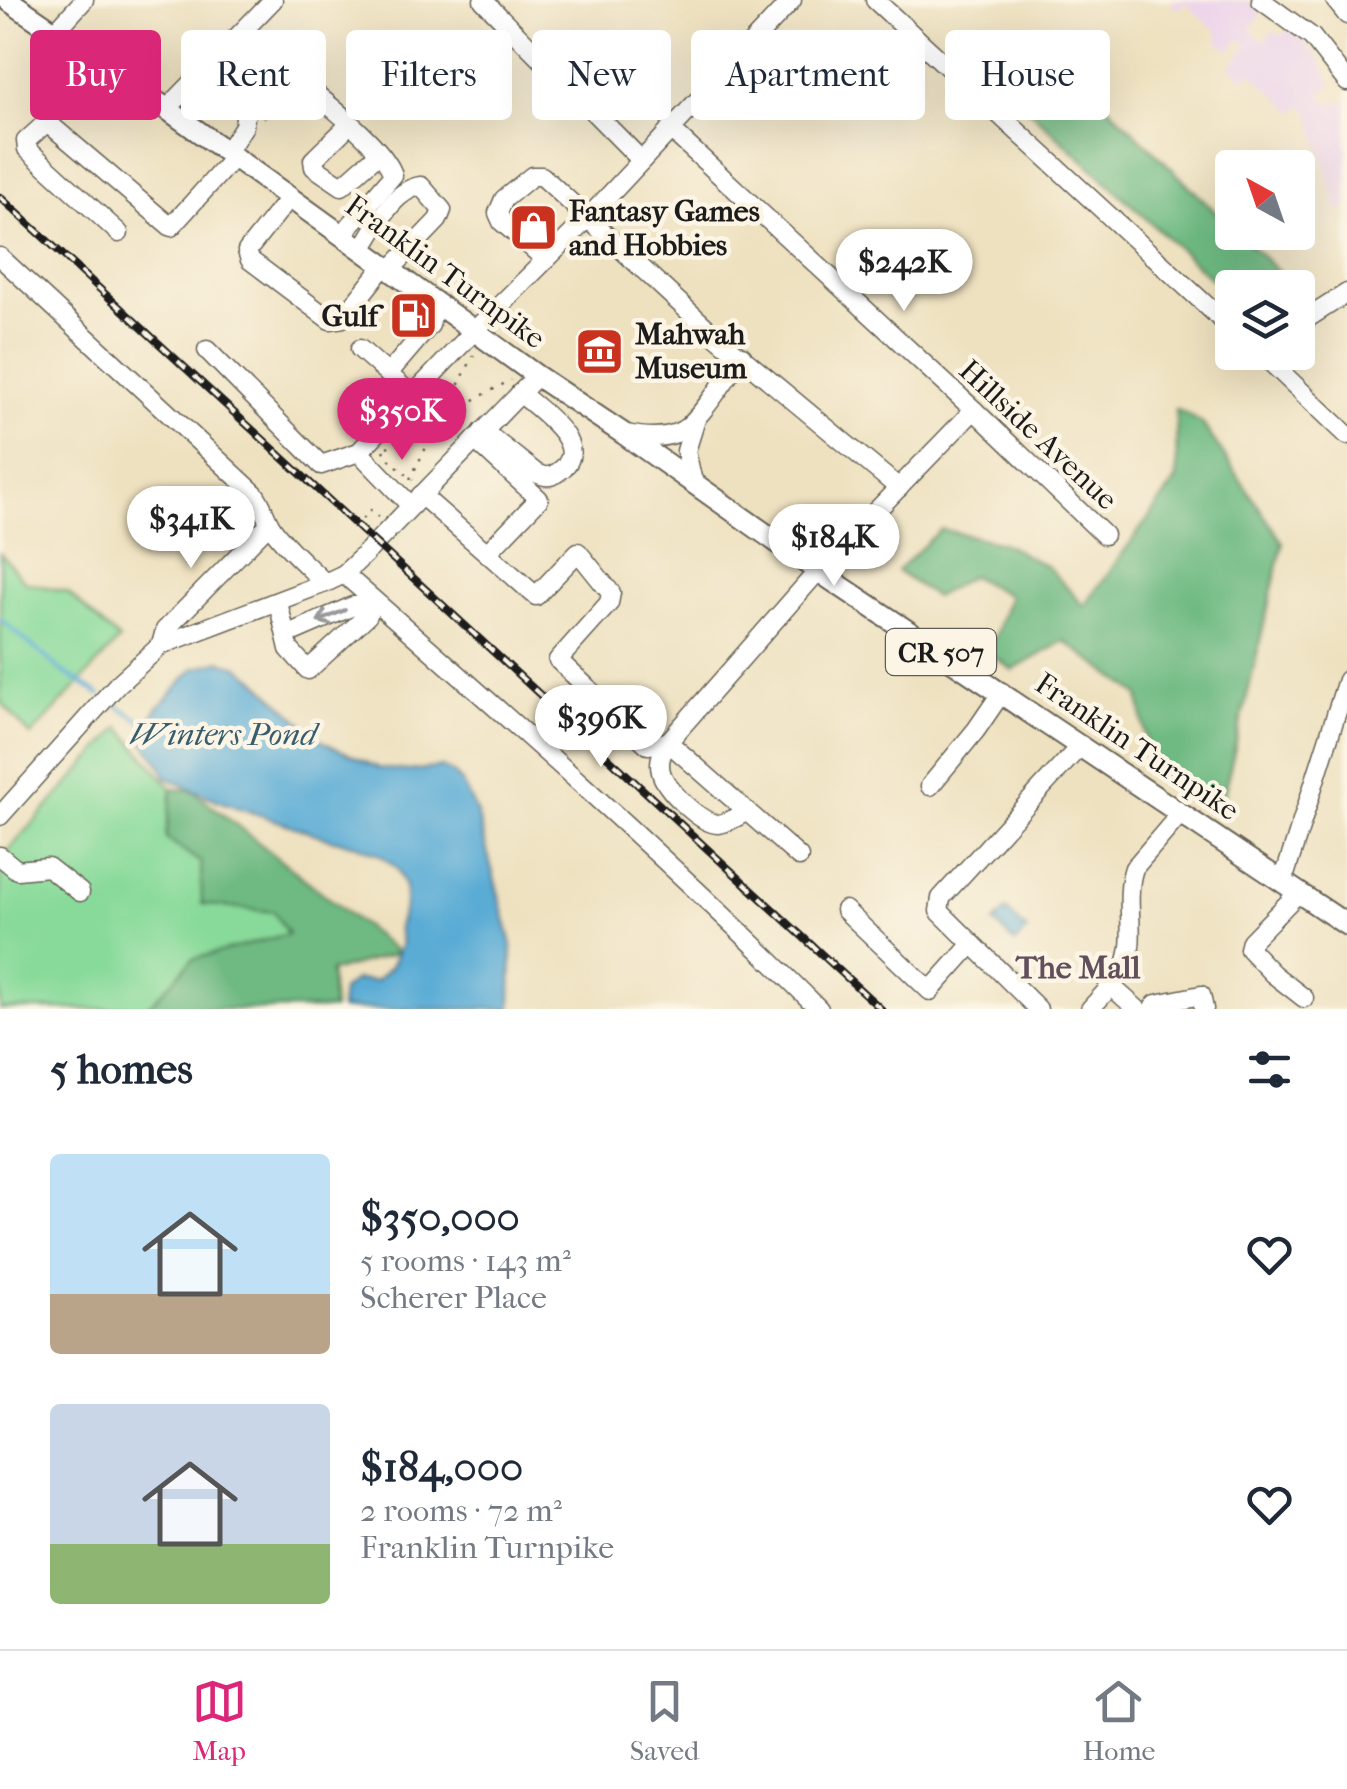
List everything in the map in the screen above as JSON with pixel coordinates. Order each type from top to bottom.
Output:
[{"type":"main road","name":"Franklin Turnpike","points":[[8,0],[51,30]]},
{"type":"main road","name":"Franklin Turnpike","points":[[161,104],[436,303],[476,340],[624,434],[818,571],[1347,925]]},
{"type":"street","points":[[56,30],[84,0]]},
{"type":"street","points":[[167,108],[273,0]]},
{"type":"street","points":[[483,0],[641,160]]},
{"type":"street","points":[[875,0],[1215,314]]},
{"type":"street","points":[[1261,0],[1312,37],[1347,82]]},
{"type":"street","points":[[1335,0],[1347,14]]},
{"type":"street","points":[[207,350],[321,464],[359,452],[413,396],[476,340],[786,2]]},
{"type":"street","points":[[326,103],[390,165],[393,175],[342,235]]},
{"type":"street","points":[[119,233],[27,150],[26,141],[47,122],[171,227],[231,155],[251,120]]},
{"type":"street","points":[[350,124],[313,160],[314,167],[342,186],[378,153]]},
{"type":"street","name":"Hillside Avenue","points":[[670,130],[1104,535]]},
{"type":"street","points":[[546,260],[502,222],[498,213],[504,200],[532,176],[542,176],[690,314],[898,488]]},
{"type":"street","points":[[290,197],[247,250],[250,260],[330,320],[342,318],[438,220],[442,210],[421,186],[404,192],[362,250]]},
{"type":"street","points":[[0,258],[254,493],[269,524],[325,583]]},
{"type":"street","points":[[1315,314],[1347,293]]},
{"type":"street","points":[[388,374],[430,325],[436,303]]},
{"type":"street","points":[[360,350],[413,396]]},
{"type":"street","points":[[624,434],[652,438],[681,431],[696,418],[742,356]]},
{"type":"street","points":[[1284,370],[1347,435]]},
{"type":"street","points":[[0,816],[116,685],[161,645],[344,574],[416,494],[479,435],[518,387],[537,376]]},
{"type":"street","points":[[479,435],[545,477],[561,470],[569,460],[566,433],[518,387]]},
{"type":"street","points":[[747,811],[718,824],[697,814],[662,776],[661,755],[668,742],[818,571],[974,410]]},
{"type":"street","points":[[693,482],[686,451],[696,418]]},
{"type":"street","points":[[479,435],[539,499],[487,553]]},
{"type":"street","points":[[359,452],[416,494],[536,596],[578,552],[611,593],[610,604],[558,660],[648,745],[668,742],[799,857]]},
{"type":"street","points":[[161,645],[165,630],[269,524]]},
{"type":"street","points":[[344,574],[374,610],[583,786],[742,932],[819,1009]]},
{"type":"street","points":[[278,602],[289,648],[308,670],[374,610]]},
{"type":"street","points":[[286,635],[353,606],[374,610]]},
{"type":"street","points":[[1304,998],[1248,949],[1291,887],[1347,680]]},
{"type":"street","points":[[930,786],[1002,692]]},
{"type":"street","points":[[1027,1006],[939,911],[941,898],[1080,744]]},
{"type":"street","points":[[1090,1009],[1125,967],[1130,948],[1128,903],[1134,868],[1181,813]]},
{"type":"street","points":[[0,856],[17,870],[48,867],[80,892]]},
{"type":"street","points":[[845,910],[930,991],[972,944]]},
{"type":"street","points":[[1111,986],[1136,1009]]},
{"type":"street","points":[[1152,1009],[1156,1004],[1201,995],[1204,1009]]},
{"type":"path","points":[[416,494],[410,479],[382,450],[445,421],[476,340]]},
{"type":"path","points":[[410,479],[438,414],[517,377],[518,387]]},
{"type":"path","points":[[362,518],[371,510],[376,515]]},
{"type":"shaded area","points":[[1169,0],[1247,0],[1262,14],[1250,29],[1264,42],[1273,31],[1281,36],[1287,30],[1303,40],[1332,83],[1321,94],[1330,104],[1347,100],[1347,209],[1338,211],[1310,113],[1302,105],[1294,112],[1251,72],[1244,78],[1230,67],[1248,45],[1240,39],[1229,51],[1216,40],[1219,34],[1185,3],[1178,9]]},
{"type":"green space","points":[[1110,108],[1215,211],[1215,250],[1256,250],[1277,270],[1215,270],[1215,282],[1040,120],[1110,120]]},
{"type":"green space","points":[[1176,409],[1202,423],[1283,543],[1219,815],[1150,765],[1139,695],[1064,641],[1013,670],[989,653],[1009,596],[971,576],[935,597],[897,571],[941,529],[1002,543],[1048,567],[1084,606],[1177,479]]},
{"type":"green space","points":[[0,553],[25,582],[67,592],[119,640],[31,736],[0,701]]},
{"type":"green space","points":[[120,727],[172,789],[166,837],[274,912],[289,935],[193,959],[146,1009],[0,1009],[0,860]]},
{"type":"green space","points":[[172,789],[192,790],[398,953],[330,972],[333,1009],[146,1009],[193,959],[288,934],[274,912],[202,904],[201,863],[166,838]]},
{"type":"water","name":"Winters Pond","points":[[221,661],[254,678],[319,739],[336,748],[379,768],[409,771],[442,767],[463,785],[477,813],[512,945],[511,1009],[340,1009],[342,991],[355,980],[376,981],[392,965],[401,943],[398,927],[405,905],[405,887],[397,868],[357,845],[219,801],[167,778],[140,737],[156,710],[194,668]]},
{"type":"water","points":[[1006,910],[1027,930],[1015,943],[994,923]]},
{"type":"waterway","points":[[0,619],[62,671],[100,695]]},
{"type":"waterway","points":[[112,702],[146,724]]},
{"type":"railway","points":[[0,197],[881,1009]]},
{"type":"place","name":"Fantasy Games and Hobbies","points":[[534,228]]},
{"type":"place","name":"Gulf","points":[[413,316]]},
{"type":"place","name":"Mahwah Museum","points":[[600,351]]},
{"type":"district","name":"The Mall","points":[[1078,967]]}]
